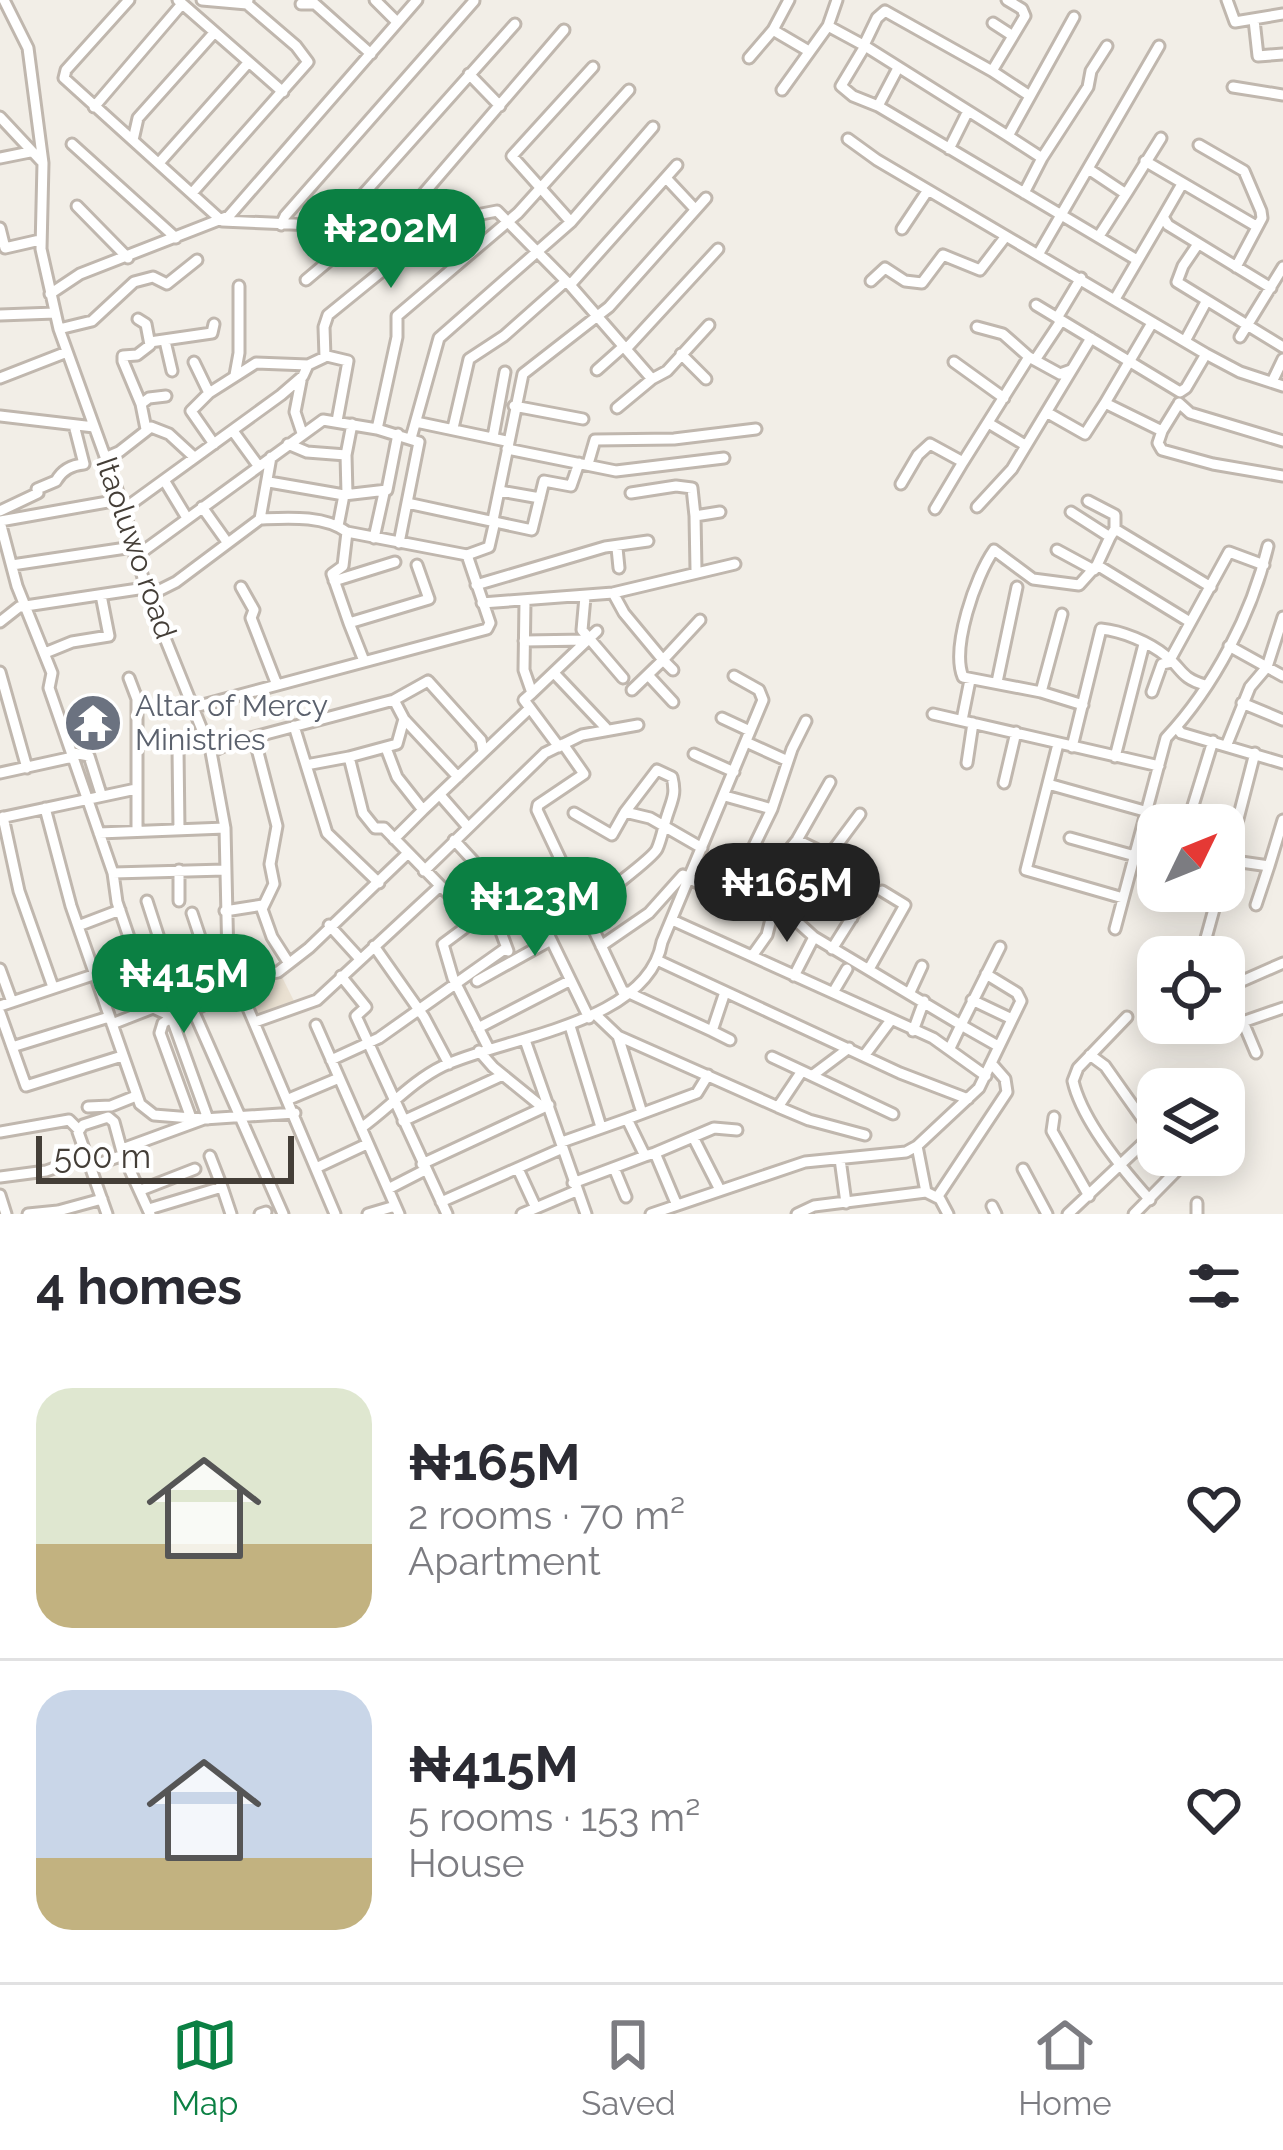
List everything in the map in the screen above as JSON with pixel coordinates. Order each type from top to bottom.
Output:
[{"type":"street","name":"Itaoluwo road","points":[[4,0],[28,48],[44,164],[40,240],[59,329],[121,504],[146,592],[211,752],[224,828],[225,947],[236,984],[335,1214]]},
{"type":"street","points":[[129,0],[64,78],[222,221]]},
{"type":"street","points":[[193,192],[308,58],[248,2],[202,0]]},
{"type":"street","points":[[375,0],[397,22]]},
{"type":"street","points":[[222,221],[416,0]]},
{"type":"street","points":[[782,90],[828,26],[837,0]]},
{"type":"street","points":[[992,71],[1024,13],[1007,0]]},
{"type":"street","points":[[1227,0],[1235,22],[1283,14],[1279,0]]},
{"type":"street","points":[[281,225],[474,1]]},
{"type":"street","points":[[94,107],[180,2],[283,92]]},
{"type":"street","points":[[749,58],[773,30],[783,3]]},
{"type":"street","points":[[301,4],[315,4],[371,54]]},
{"type":"street","points":[[1030,95],[885,11],[841,86],[1137,260]]},
{"type":"street","points":[[1008,136],[1074,17]]},
{"type":"street","points":[[1254,20],[1258,56],[1283,54]]},
{"type":"street","points":[[993,23],[1013,35]]},
{"type":"street","points":[[335,226],[515,24]]},
{"type":"street","points":[[828,26],[1042,158]]},
{"type":"street","points":[[406,220],[564,30]]},
{"type":"street","points":[[773,30],[807,50]]},
{"type":"street","points":[[133,140],[139,118],[213,34]]},
{"type":"street","points":[[1024,194],[1107,46]]},
{"type":"street","points":[[1040,254],[1159,46]]},
{"type":"street","points":[[159,163],[248,63]]},
{"type":"street","points":[[572,222],[513,154],[592,68]]},
{"type":"street","points":[[878,106],[898,68]]},
{"type":"street","points":[[469,74],[500,106]]},
{"type":"street","points":[[1233,88],[1283,95]]},
{"type":"street","points":[[377,429],[397,334],[395,318],[510,220],[629,90]]},
{"type":"street","points":[[949,149],[968,111]]},
{"type":"street","points":[[0,117],[44,164]]},
{"type":"street","points":[[411,438],[439,338],[572,222],[653,128]]},
{"type":"street","points":[[1099,236],[1161,137]]},
{"type":"street","points":[[848,139],[1240,372],[1277,384],[1283,359]]},
{"type":"street","points":[[72,145],[176,238]]},
{"type":"street","points":[[1199,145],[1244,170],[1261,211],[1262,218],[1237,267]]},
{"type":"street","points":[[0,158],[30,152]]},
{"type":"street","points":[[1145,161],[1256,226]]},
{"type":"street","points":[[453,428],[469,358],[568,283],[677,165]]},
{"type":"street","points":[[1090,170],[1126,194]]},
{"type":"street","points":[[666,178],[695,209]]},
{"type":"street","points":[[1115,299],[1182,184]]},
{"type":"street","points":[[902,229],[928,190]]},
{"type":"street","points":[[0,622],[11,610],[27,606],[146,592],[185,577],[260,519],[312,520],[374,538],[467,555],[489,547],[523,374],[598,317],[706,198]]},
{"type":"street","points":[[77,206],[128,258]]},
{"type":"street","points":[[50,294],[80,274],[222,221],[369,227],[430,213],[466,217],[497,211],[539,251],[652,379]]},
{"type":"street","points":[[1163,217],[1179,233],[1271,288]]},
{"type":"street","points":[[153,1008],[120,910],[113,873],[49,688],[52,673],[11,566],[1,533],[4,522],[121,504],[233,431],[321,362],[328,315],[408,250],[416,232],[406,220]]},
{"type":"street","points":[[306,280],[369,227]]},
{"type":"street","points":[[0,228],[5,248],[40,240]]},
{"type":"street","points":[[871,280],[885,268],[905,281],[921,284],[943,255],[980,270],[1006,236]]},
{"type":"street","points":[[1198,244],[1177,282],[1283,347]]},
{"type":"street","points":[[597,370],[718,249]]},
{"type":"street","points":[[59,329],[92,321],[134,283],[153,277],[167,284],[197,260]]},
{"type":"street","points":[[1240,337],[1283,267]]},
{"type":"street","points":[[935,509],[1059,320],[1081,278]]},
{"type":"street","points":[[235,375],[239,286]]},
{"type":"street","points":[[1185,341],[1206,302]]},
{"type":"street","points":[[1036,305],[1183,392]]},
{"type":"street","points":[[0,315],[55,313]]},
{"type":"street","points":[[138,319],[146,324],[150,342]]},
{"type":"street","points":[[1048,413],[1085,434],[1153,323]]},
{"type":"street","points":[[146,429],[123,356],[137,355],[150,342],[203,337],[212,333],[214,324]]},
{"type":"street","points":[[617,408],[667,371],[709,325]]},
{"type":"street","points":[[977,327],[1003,334],[1060,374],[1071,370]]},
{"type":"street","points":[[976,507],[998,488],[1091,338]]},
{"type":"street","points":[[165,341],[172,370]]},
{"type":"street","points":[[0,378],[67,352]]},
{"type":"street","points":[[681,354],[706,380]]},
{"type":"street","points":[[1206,354],[1162,431],[1158,443],[1162,450],[1283,476]]},
{"type":"street","points":[[325,356],[348,361],[337,421]]},
{"type":"street","points":[[194,362],[209,393]]},
{"type":"street","points":[[954,362],[1004,398]]},
{"type":"street","points":[[214,444],[191,411],[209,393],[256,363],[306,370]]},
{"type":"street","points":[[302,433],[295,412],[306,370]]},
{"type":"street","points":[[493,436],[505,372]]},
{"type":"street","points":[[141,404],[166,395]]},
{"type":"street","points":[[1105,403],[1162,431]]},
{"type":"street","points":[[1178,405],[1190,413],[1283,441]]},
{"type":"street","points":[[514,406],[583,419]]},
{"type":"street","points":[[0,416],[94,427]]},
{"type":"street","points":[[11,566],[134,552],[323,420],[398,434],[419,445],[399,543]]},
{"type":"street","points":[[416,422],[493,436],[507,445],[616,471],[724,458]]},
{"type":"street","points":[[352,424],[346,455],[343,566],[332,574],[364,662]]},
{"type":"street","points":[[990,424],[1025,446]]},
{"type":"street","points":[[0,511],[38,493],[37,488],[56,481],[73,465],[84,464],[74,425]]},
{"type":"street","points":[[146,429],[169,434],[194,457]]},
{"type":"street","points":[[105,458],[146,429]]},
{"type":"street","points":[[407,502],[534,529],[544,482],[573,484],[595,440],[674,439],[756,429]]},
{"type":"street","points":[[233,431],[257,464]]},
{"type":"street","points":[[374,538],[398,434]]},
{"type":"street","points":[[674,439],[692,488],[696,570]]},
{"type":"street","points":[[630,442],[636,469]]},
{"type":"street","points":[[287,444],[307,452],[346,455]]},
{"type":"street","points":[[901,484],[929,444],[963,462]]},
{"type":"street","points":[[260,519],[272,457]]},
{"type":"street","points":[[164,480],[187,518]]},
{"type":"street","points":[[269,482],[346,495],[384,493]]},
{"type":"street","points":[[632,494],[692,488]]},
{"type":"street","points":[[500,491],[541,498]]},
{"type":"street","points":[[1083,705],[998,682],[970,680],[959,672],[958,653],[979,572],[994,550],[1041,582],[1079,585],[1096,568],[1117,518],[1088,501]]},
{"type":"street","points":[[202,507],[227,542]]},
{"type":"street","points":[[695,516],[720,512]]},
{"type":"street","points":[[1071,512],[1211,587]]},
{"type":"street","points":[[476,585],[605,547],[648,541]]},
{"type":"street","points":[[1150,804],[1166,738],[1205,685],[1250,608],[1268,546]]},
{"type":"street","points":[[617,548],[619,568]]},
{"type":"street","points":[[1057,550],[1190,622]]},
{"type":"street","points":[[1152,692],[1162,664],[1172,660],[1229,552],[1264,565]]},
{"type":"street","points":[[195,706],[487,629],[490,623],[467,555]]},
{"type":"street","points":[[334,581],[395,562]]},
{"type":"street","points":[[482,603],[613,593],[735,564]]},
{"type":"street","points":[[349,623],[429,599],[417,565]]},
{"type":"street","points":[[241,587],[254,610],[251,618],[277,685]]},
{"type":"street","points":[[998,682],[1017,587]]},
{"type":"street","points":[[613,593],[624,613],[673,670]]},
{"type":"street","points":[[45,653],[110,635],[100,595]]},
{"type":"street","points":[[585,596],[582,630],[622,678]]},
{"type":"street","points":[[525,601],[524,670],[532,692]]},
{"type":"street","points":[[1041,692],[1062,614]]},
{"type":"street","points":[[1227,744],[1242,703],[1267,667],[1283,617]]},
{"type":"street","points":[[632,690],[700,620]]},
{"type":"street","points":[[597,631],[524,700],[584,774],[537,811],[626,993],[730,1040]]},
{"type":"street","points":[[1072,747],[1099,631],[1120,632],[1144,644],[1172,660],[1182,675],[1205,685]]},
{"type":"street","points":[[524,641],[587,640]]},
{"type":"street","points":[[1115,757],[1144,644]]},
{"type":"street","points":[[1229,646],[1283,676]]},
{"type":"street","points":[[0,672],[27,768]]},
{"type":"street","points":[[554,673],[606,728]]},
{"type":"street","points":[[648,675],[673,702]]},
{"type":"street","points":[[361,1128],[412,1084],[448,1064],[592,1016],[626,993],[659,961],[763,700],[759,690],[734,676]]},
{"type":"street","points":[[129,678],[137,699],[137,831]]},
{"type":"street","points":[[967,764],[970,680]]},
{"type":"street","points":[[211,752],[394,700],[428,681],[482,740],[483,751]]},
{"type":"street","points":[[394,700],[404,719],[458,778]]},
{"type":"street","points":[[1242,703],[1283,720]]},
{"type":"street","points":[[394,839],[530,708]]},
{"type":"street","points":[[933,714],[1159,766]]},
{"type":"street","points":[[722,718],[788,761]]},
{"type":"street","points":[[306,765],[397,744],[404,719]]},
{"type":"street","points":[[601,946],[649,913],[682,875],[719,894],[731,893],[772,809],[806,721]]},
{"type":"street","points":[[424,871],[535,760],[573,737],[638,725]]},
{"type":"street","points":[[294,726],[327,833],[379,883]]},
{"type":"street","points":[[1176,727],[1181,733],[1283,763]]},
{"type":"street","points":[[66,736],[104,729]]},
{"type":"street","points":[[1004,783],[1016,732]]},
{"type":"street","points":[[254,737],[277,826],[270,864],[274,884],[263,905],[265,919],[288,962]]},
{"type":"street","points":[[1193,804],[1213,740]]},
{"type":"street","points":[[1058,744],[1026,870],[1123,898]]},
{"type":"street","points":[[386,748],[397,777],[423,810]]},
{"type":"street","points":[[178,749],[179,829]]},
{"type":"street","points":[[1242,804],[1255,753]]},
{"type":"street","points":[[694,754],[734,772]]},
{"type":"street","points":[[0,773],[73,755],[89,756],[100,794]]},
{"type":"street","points":[[349,758],[369,824],[384,828],[467,913]]},
{"type":"street","points":[[574,813],[612,835],[635,794],[646,790],[657,770],[672,777],[676,793],[648,860],[584,909]]},
{"type":"street","points":[[830,782],[797,839],[762,881],[756,899],[998,1046]]},
{"type":"street","points":[[1048,784],[1137,809]]},
{"type":"street","points":[[53,987],[17,886],[18,873],[2,818],[136,789]]},
{"type":"street","points":[[440,795],[467,826]]},
{"type":"street","points":[[725,796],[772,809]]},
{"type":"street","points":[[45,808],[122,1056],[136,1096],[150,1114],[206,1119],[295,1113]]},
{"type":"street","points":[[625,812],[650,818],[702,848]]},
{"type":"street","points":[[792,917],[860,814]]},
{"type":"street","points":[[1256,905],[1283,820]]},
{"type":"street","points":[[99,833],[224,828]]},
{"type":"street","points":[[1070,838],[1135,856]]},
{"type":"street","points":[[797,839],[828,856]]},
{"type":"street","points":[[454,840],[489,878]]},
{"type":"street","points":[[1115,929],[1137,849]]},
{"type":"street","points":[[191,1118],[160,1029],[171,1017],[193,1010],[236,984],[278,972],[407,854]]},
{"type":"street","points":[[743,864],[748,856],[773,869]]},
{"type":"street","points":[[1245,866],[1269,866]]},
{"type":"street","points":[[179,870],[179,901]]},
{"type":"street","points":[[113,873],[225,870]]},
{"type":"street","points":[[522,880],[569,981],[592,1016],[618,1036],[809,1120],[865,1135]]},
{"type":"street","points":[[814,885],[852,918]]},
{"type":"street","points":[[255,1022],[312,1004],[439,887]]},
{"type":"street","points":[[832,949],[876,889],[905,905],[869,969]]},
{"type":"street","points":[[147,901],[170,972]]},
{"type":"street","points":[[225,911],[263,905]]},
{"type":"street","points":[[516,959],[506,948],[497,905],[444,941],[443,951],[484,1050],[503,1075],[545,1106]]},
{"type":"street","points":[[78,926],[120,910]]},
{"type":"street","points":[[752,956],[767,935],[773,911]]},
{"type":"street","points":[[192,913],[206,955]]},
{"type":"street","points":[[672,920],[950,1048],[986,1076]]},
{"type":"street","points":[[329,925],[360,959]]},
{"type":"street","points":[[794,976],[814,937]]},
{"type":"street","points":[[477,981],[551,940]]},
{"type":"street","points":[[374,946],[419,1010],[448,1064]]},
{"type":"street","points":[[145,985],[225,947]]},
{"type":"street","points":[[950,1048],[1000,947]]},
{"type":"street","points":[[331,1060],[419,1010],[506,948]]},
{"type":"street","points":[[659,961],[968,1099]]},
{"type":"street","points":[[910,992],[922,966]]},
{"type":"street","points":[[1245,981],[1282,966]]},
{"type":"street","points":[[0,969],[22,1083],[28,1087],[122,1056]]},
{"type":"street","points":[[833,991],[847,969]]},
{"type":"street","points":[[4,1007],[96,974]]},
{"type":"street","points":[[650,1214],[805,1162],[907,1152],[917,1146],[986,1076],[1021,997],[986,974]]},
{"type":"street","points":[[341,976],[366,1007],[356,1016],[447,1214]]},
{"type":"street","points":[[478,1028],[569,981]]},
{"type":"street","points":[[712,1031],[725,992]]},
{"type":"street","points":[[972,1000],[1012,1019]]},
{"type":"street","points":[[914,1031],[925,1001]]},
{"type":"street","points":[[12,1047],[153,1008],[171,1017],[206,1119]]},
{"type":"street","points":[[1245,1021],[1283,1008]]},
{"type":"street","points":[[193,1010],[283,1214]]},
{"type":"street","points":[[1127,1017],[1074,1075],[1075,1089],[1121,1167],[1150,1200]]},
{"type":"street","points":[[864,1056],[891,1020]]},
{"type":"street","points":[[316,1025],[397,1210],[368,1214]]},
{"type":"street","points":[[570,1026],[602,1127]]},
{"type":"street","points":[[1245,1027],[1256,1053]]},
{"type":"street","points":[[618,1036],[642,1113]]},
{"type":"street","points":[[525,1040],[586,1214]]},
{"type":"street","points":[[778,1107],[807,1073],[849,1048]]},
{"type":"street","points":[[1090,1055],[1105,1066],[1137,1108]]},
{"type":"street","points":[[772,1058],[893,1114]]},
{"type":"street","points":[[797,1214],[846,1202],[873,1206],[932,1194],[1007,1092],[1005,1079],[991,1063]]},
{"type":"street","points":[[403,1121],[503,1075]]},
{"type":"street","points":[[441,1202],[602,1127],[697,1093],[708,1075]]},
{"type":"street","points":[[289,1099],[339,1078]]},
{"type":"street","points":[[88,1107],[111,1106],[136,1096]]},
{"type":"street","points":[[388,1189],[545,1106]]},
{"type":"street","points":[[1054,1117],[1052,1131],[1089,1196]]},
{"type":"street","points":[[78,1129],[112,1118],[149,1212],[222,1186]]},
{"type":"street","points":[[0,1178],[123,1152],[206,1119]]},
{"type":"street","points":[[627,1119],[676,1203]]},
{"type":"street","points":[[0,1132],[69,1120],[78,1129],[107,1214]]},
{"type":"street","points":[[522,1214],[614,1168],[714,1128],[737,1130]]},
{"type":"street","points":[[693,1137],[719,1188]]},
{"type":"street","points":[[318,1167],[367,1144]]},
{"type":"street","points":[[917,1146],[932,1194],[948,1214]]},
{"type":"street","points":[[1068,1214],[1137,1151]]},
{"type":"street","points":[[210,1156],[231,1214]]},
{"type":"street","points":[[840,1159],[846,1202]]},
{"type":"street","points":[[614,1168],[626,1197]]},
{"type":"street","points":[[141,1190],[195,1169]]},
{"type":"street","points":[[518,1169],[536,1208]]},
{"type":"street","points":[[1023,1169],[1047,1214]]},
{"type":"street","points":[[1135,1214],[1172,1176]]},
{"type":"street","points":[[0,1196],[3,1211]]},
{"type":"street","points":[[28,1214],[102,1199]]},
{"type":"shaded area","points":[[280,973],[297,1007],[255,1020],[238,983]]},
{"type":"place","name":"Altar of Mercy Ministries","points":[[93,723]]}]
